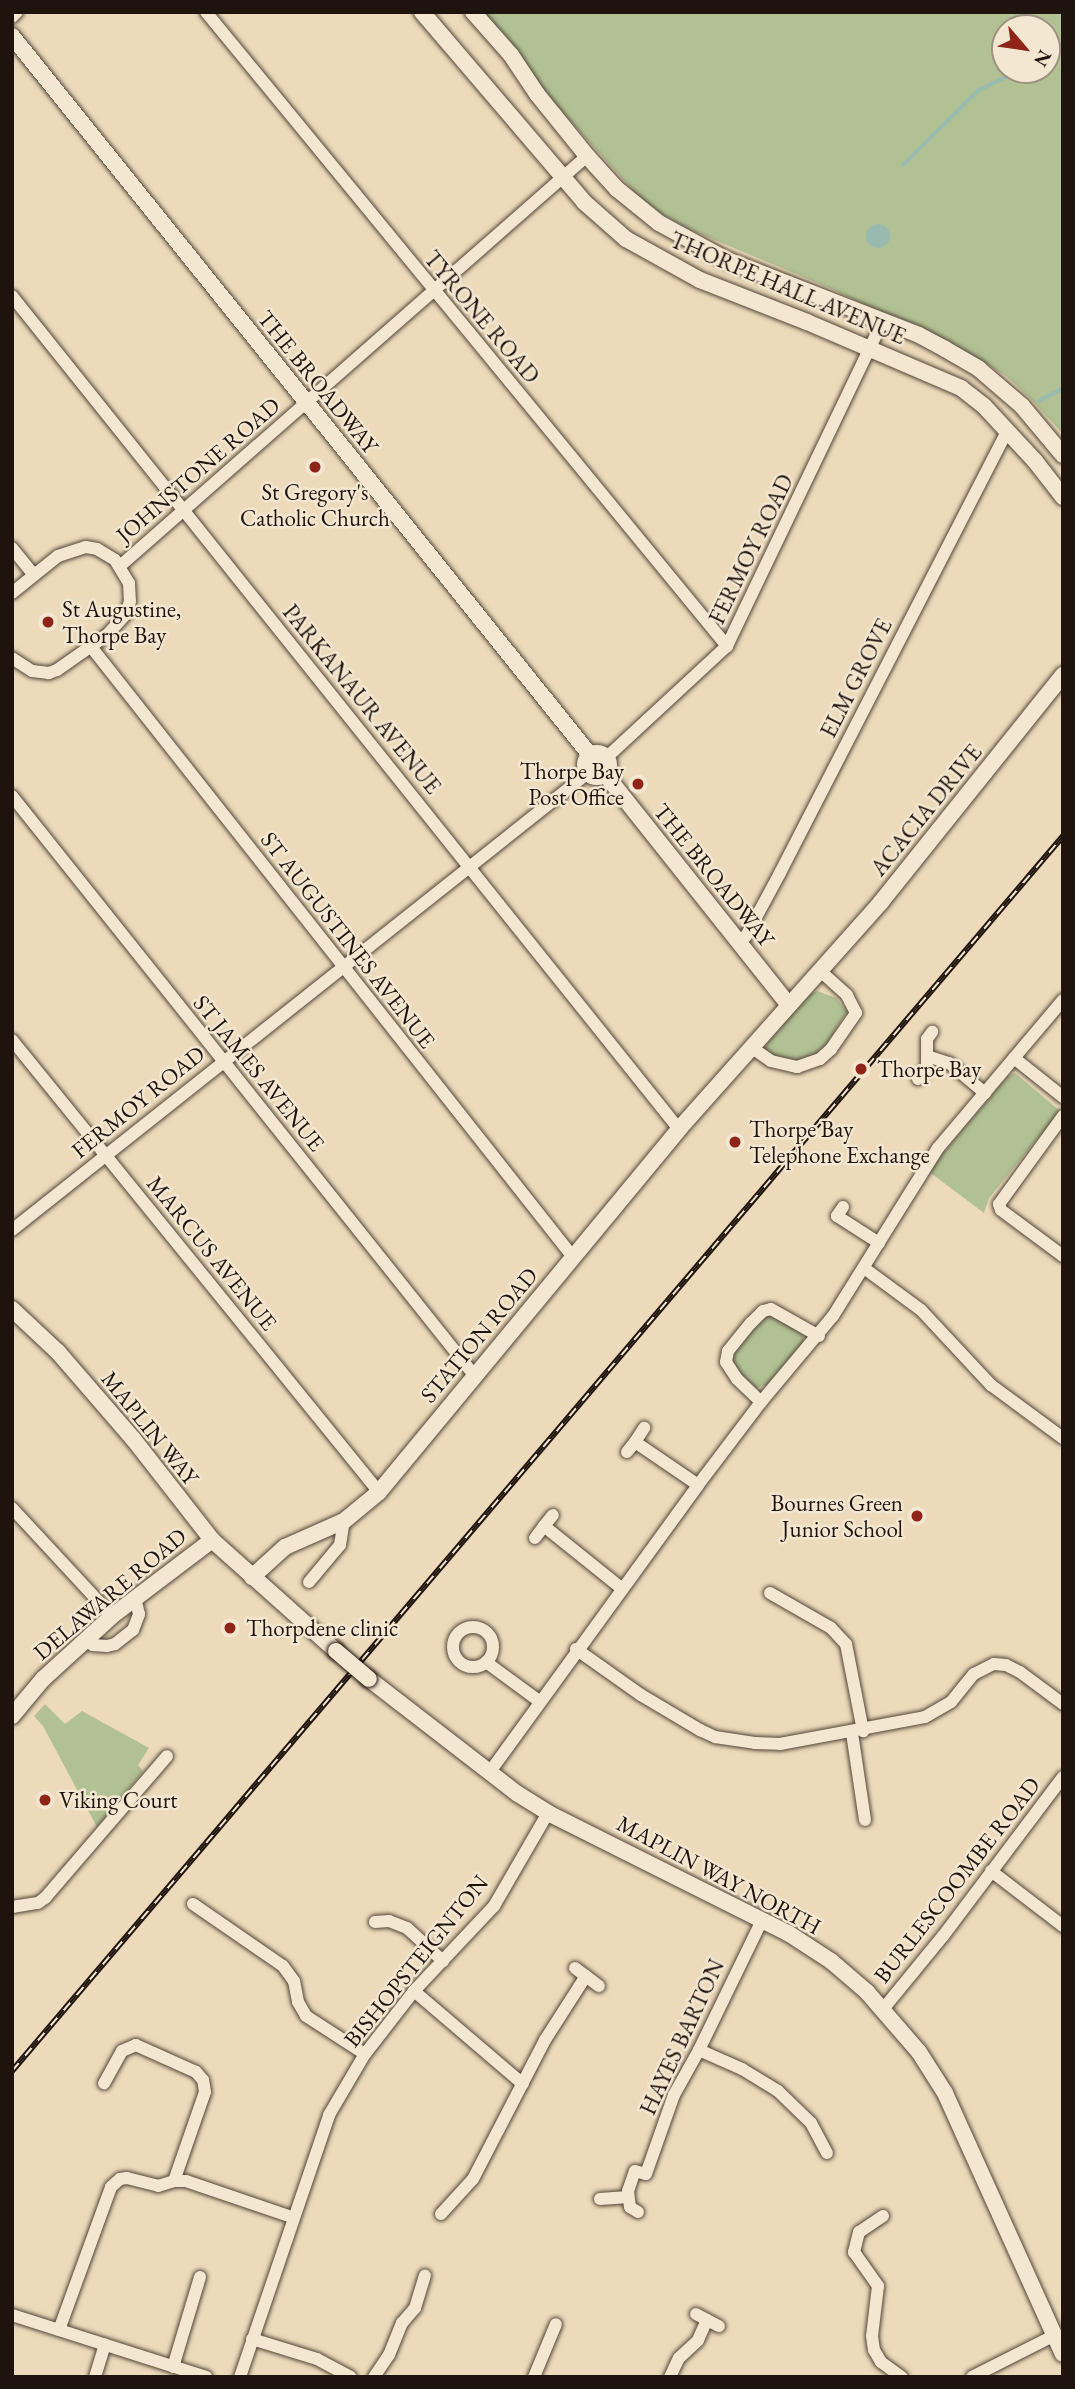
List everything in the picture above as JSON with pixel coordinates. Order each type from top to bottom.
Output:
[{"type":"street","points":[[12,17],[17,12]]},
{"type":"street","name":"TYRONE ROAD","points":[[206,12],[727,646]]},
{"type":"street","name":"THORPE HALL AVENUE","points":[[422,12],[564,178],[608,225],[669,266],[961,388],[984,406],[1063,496]]},
{"type":"street","name":"THORPE HALL AVENUE","points":[[473,12],[511,55],[537,94],[587,156],[635,205],[700,247],[919,335],[979,369],[1022,406],[1063,455]]},
{"type":"street","name":"THE BROADWAY","points":[[12,36],[590,755]]},
{"type":"street","name":"JOHNSTONE ROAD","points":[[120,566],[587,156]]},
{"type":"street","name":"PARKANAUR AVENUE","points":[[12,296],[679,1129]]},
{"type":"street","name":"FERMOY ROAD","points":[[606,766],[727,646],[883,321]]},
{"type":"street","name":"ELM GROVE","points":[[738,942],[746,936],[1007,431]]},
{"type":"street","name":"JOHNSTONE ROAD","points":[[12,593],[33,574],[68,551],[86,547],[106,553],[120,566],[129,583],[129,607],[120,622],[92,648],[49,673],[32,671],[12,658]]},
{"type":"street","points":[[12,548],[33,574]]},
{"type":"street","name":"ST AUGUSTINES AVENUE","points":[[92,648],[573,1257]]},
{"type":"street","name":"ACACIA DRIVE","points":[[643,1172],[928,845],[1063,675]]},
{"type":"street","points":[[597,753],[606,766],[594,777],[588,773],[585,762],[590,755],[597,753]]},
{"type":"street","name":"THE BROADWAY","points":[[606,766],[788,1004]]},
{"type":"street","name":"FERMOY ROAD","points":[[12,1230],[588,773]]},
{"type":"street","name":"ST JAMES AVENUE","points":[[12,796],[474,1375]]},
{"type":"street","points":[[751,1047],[771,1061],[797,1067],[820,1059],[831,1049],[856,1013],[847,995],[820,971]]},
{"type":"street","points":[[489,1773],[576,1649],[698,1485],[761,1402],[819,1336],[933,1155],[1063,1000]]},
{"type":"street","points":[[918,1079],[927,1067],[927,1039],[932,1032]]},
{"type":"street","name":"MARCUS AVENUE","points":[[12,1040],[379,1492]]},
{"type":"street","points":[[927,1056],[949,1063],[985,1093]]},
{"type":"street","points":[[1014,1058],[1063,1097]]},
{"type":"street","points":[[1063,1116],[1002,1197],[1001,1210],[1063,1256]]},
{"type":"street","name":"STATION ROAD","points":[[253,1577],[285,1547],[344,1521],[379,1492],[643,1172]]},
{"type":"street","points":[[837,1216],[879,1243]]},
{"type":"street","points":[[864,1268],[921,1310],[991,1385],[1063,1438]]},
{"type":"street","name":"MAPLIN WAY","points":[[12,1309],[58,1352],[134,1440],[212,1541],[253,1577]]},
{"type":"street","points":[[761,1402],[737,1379],[726,1362],[728,1350],[751,1323],[762,1311],[771,1309],[819,1336]]},
{"type":"street","points":[[644,1428],[631,1447],[698,1485]]},
{"type":"street","points":[[12,1508],[112,1616]]},
{"type":"street","points":[[535,1538],[553,1515]]},
{"type":"street","points":[[309,1582],[340,1545],[344,1521]]},
{"type":"street","points":[[544,1526],[621,1588]]},
{"type":"street","name":"DELAWARE ROAD","points":[[12,1717],[43,1679],[112,1616],[212,1541]]},
{"type":"street","name":"MAPLIN WAY NORTH","points":[[253,1577],[369,1679],[489,1773],[548,1813],[762,1920],[831,1961],[884,2008],[919,2052],[951,2104],[1063,2354]]},
{"type":"street","points":[[770,1593],[831,1628],[846,1644],[858,1732],[865,1820]]},
{"type":"street","points":[[86,1639],[93,1645],[107,1646],[115,1644],[133,1630],[139,1614],[135,1598]]},
{"type":"street","points":[[576,1649],[642,1695],[715,1737],[780,1744],[858,1732],[917,1719],[938,1711],[951,1702],[974,1674],[994,1664],[1006,1665],[1020,1672],[1063,1704]]},
{"type":"street","points":[[486,1662],[539,1701]]},
{"type":"street","points":[[12,1907],[38,1903],[45,1898],[151,1766],[167,1756]]},
{"type":"street","name":"BURLESCOOMBE ROAD","points":[[884,2008],[943,1936],[1063,1777]]},
{"type":"street","name":"BISHOPSTEIGNTON","points":[[240,2377],[292,2217],[329,2115],[365,2054],[414,1991],[494,1906],[548,1813]]},
{"type":"street","points":[[991,1871],[1063,1926]]},
{"type":"street","points":[[193,1905],[283,1966],[294,1981],[298,2002],[306,2016],[365,2054]]},
{"type":"street","name":"HAYES BARTON","points":[[628,2197],[635,2171],[646,2174],[674,2095],[699,2050],[762,1920]]},
{"type":"street","points":[[375,1922],[389,1921],[407,1928],[443,1961]]},
{"type":"street","points":[[575,1968],[599,1986]]},
{"type":"street","points":[[441,2214],[473,2179],[560,2014],[586,1976]]},
{"type":"street","points":[[414,1991],[523,2084]]},
{"type":"street","points":[[104,2083],[122,2051],[136,2045],[200,2075],[205,2092],[174,2181]]},
{"type":"street","points":[[699,2050],[742,2069],[778,2091],[811,2123],[827,2153]]},
{"type":"street","points":[[59,2330],[111,2187],[120,2179],[127,2178],[158,2186],[174,2181],[186,2181],[292,2217]]},
{"type":"street","points":[[600,2199],[628,2197],[630,2207],[638,2212]]},
{"type":"street","points":[[883,2216],[859,2232],[854,2252],[878,2286],[872,2336],[874,2350],[881,2362],[902,2377]]},
{"type":"street","points":[[374,2377],[389,2355],[402,2323],[415,2308],[425,2276]]},
{"type":"street","points":[[173,2367],[201,2277]]},
{"type":"street","points":[[12,2315],[206,2377]]},
{"type":"street","points":[[670,2377],[679,2358],[698,2340],[707,2320]]},
{"type":"street","points":[[534,2377],[556,2324]]},
{"type":"street","points":[[972,2377],[1054,2336]]},
{"type":"street","points":[[252,2339],[317,2359],[351,2377]]},
{"type":"street","points":[[95,2377],[105,2345]]},
{"type":"green space","points":[[483,12],[1063,12],[1063,434],[1006,376],[974,356],[832,289],[691,230],[647,206],[550,98]]},
{"type":"green space","points":[[817,991],[836,998],[847,1011],[822,1052],[788,1065],[761,1050],[809,994]]},
{"type":"green space","points":[[1015,1073],[1060,1111],[989,1198],[984,1213],[928,1171],[1008,1076]]},
{"type":"green space","points":[[767,1313],[802,1332],[804,1343],[767,1385],[756,1388],[733,1368],[732,1354]]},
{"type":"green space","points":[[45,1704],[65,1724],[82,1711],[149,1748],[138,1765],[143,1771],[97,1827],[43,1726],[34,1716]]},
{"type":"water","points":[[878,224],[886,228],[890,236],[886,244],[878,248],[870,244],[866,236],[870,228]]},
{"type":"waterway","points":[[903,165],[979,90],[992,84]]},
{"type":"waterway","points":[[1039,401],[1063,388]]},
{"type":"railway","points":[[12,2071],[1063,836]]},
{"type":"place","name":"St Gregory's Catholic Church","points":[[315,467]]},
{"type":"place","name":"St Augustine, Thorpe Bay","points":[[48,622]]},
{"type":"place","name":"Thorpe Bay Post Office","points":[[638,784]]},
{"type":"place","name":"Thorpe Bay","points":[[861,1069]]},
{"type":"place","name":"Thorpe Bay Telephone Exchange","points":[[735,1142]]},
{"type":"place","name":"Bournes Green Junior School","points":[[917,1516]]},
{"type":"place","name":"Thorpdene clinic","points":[[230,1628]]},
{"type":"place","name":"Viking Court","points":[[45,1800]]}]
